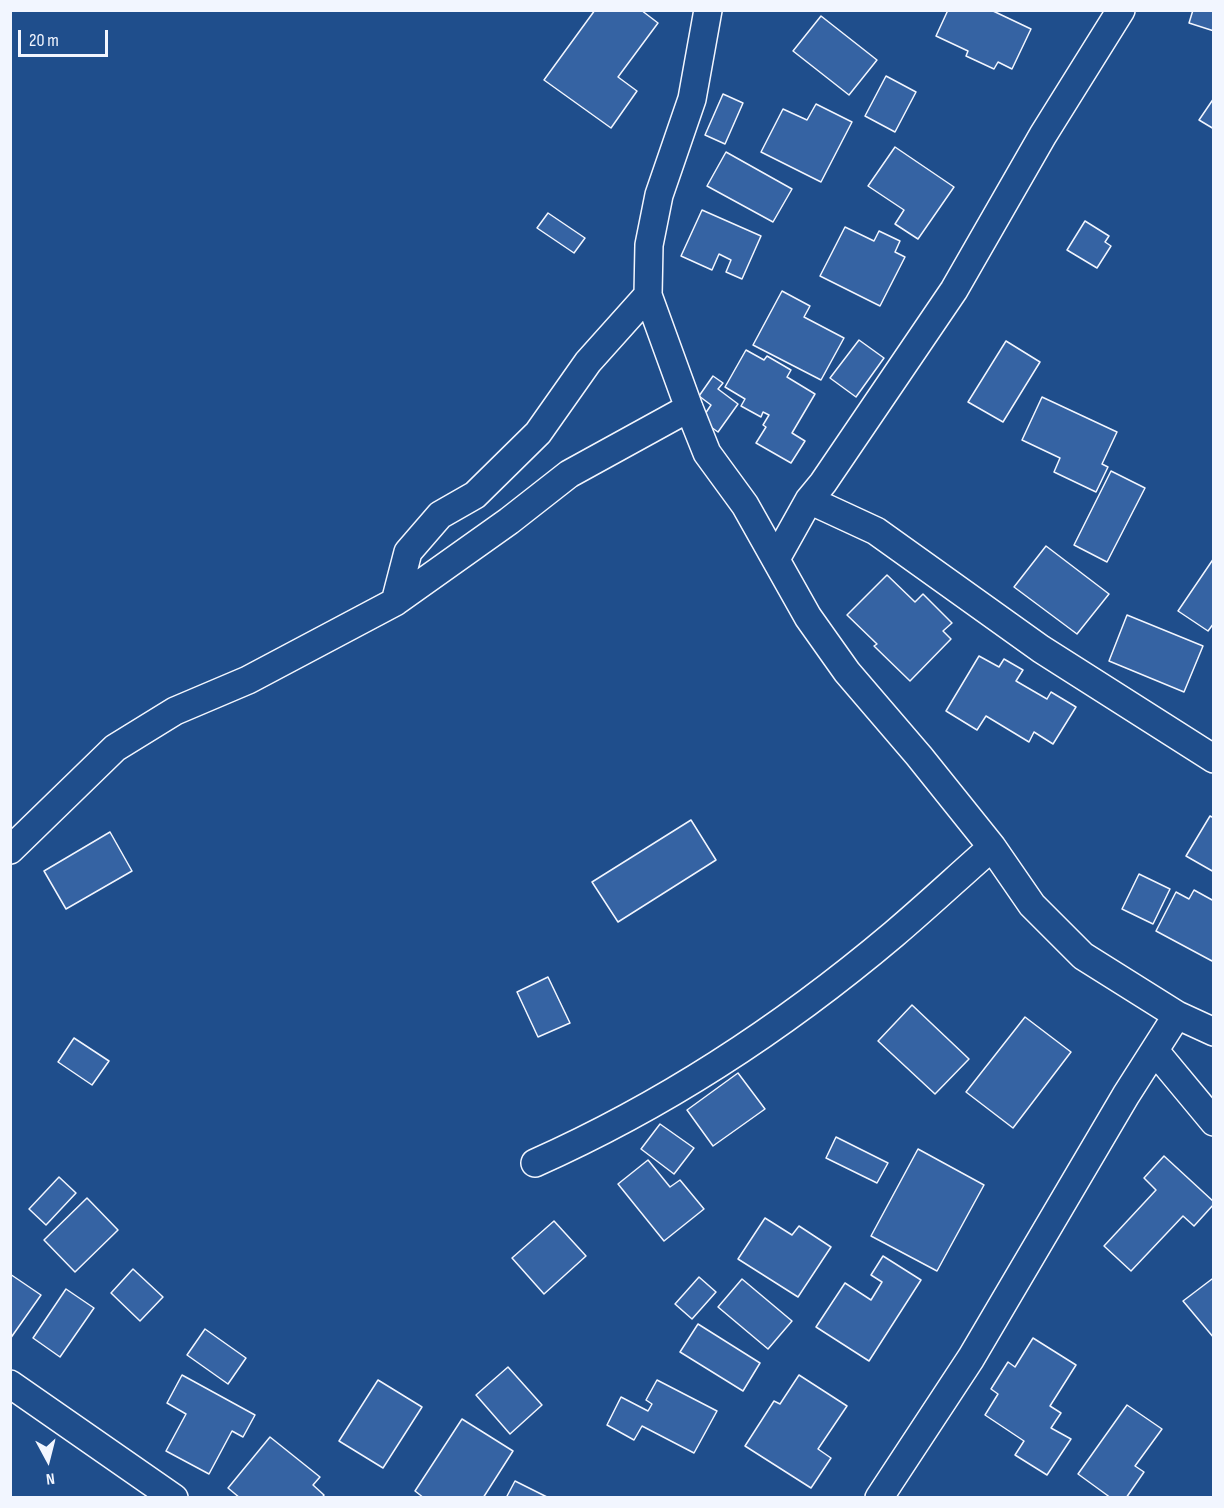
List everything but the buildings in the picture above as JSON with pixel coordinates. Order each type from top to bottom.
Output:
[{"type":"street","points":[[708,10],[692,99],[659,195],[649,245],[648,295],[707,453],[745,505],[808,616],[847,672],[919,756],[992,847],[1032,905],[1083,957],[1177,1015],[1214,1032]]},
{"type":"street","points":[[776,559],[809,500],[823,483],[954,290],[1043,135],[1121,10]]},
{"type":"street","points":[[396,602],[408,552],[440,515],[475,495],[538,433],[588,362],[648,295]]},
{"type":"street","points":[[10,850],[115,748],[175,711],[248,680],[396,602],[509,521],[569,474],[689,408]]},
{"type":"street","points":[[809,500],[876,531],[1041,650],[1214,759]]},
{"type":"street","points":[[535,1163],[594,1137],[701,1076],[790,1015],[894,934],[992,847]]},
{"type":"street","points":[[879,1497],[971,1358],[1126,1095],[1177,1015]]},
{"type":"street","points":[[1155,1051],[1214,1122]]},
{"type":"street","points":[[10,1384],[174,1497]]}]
